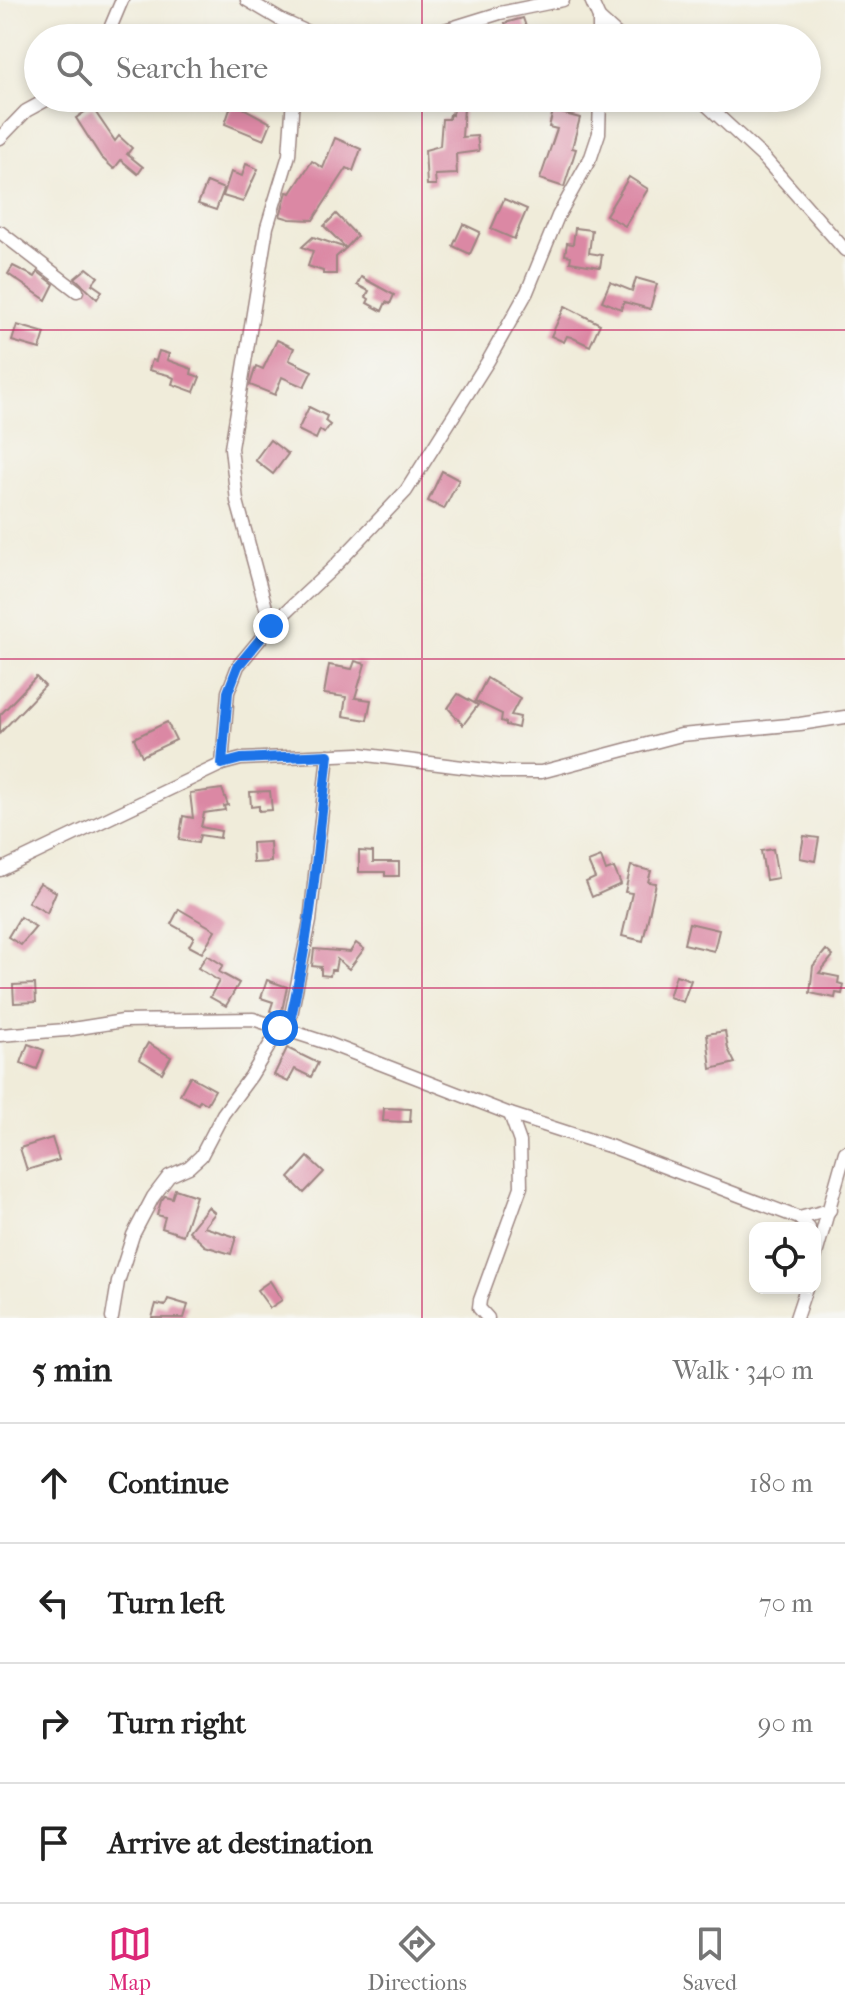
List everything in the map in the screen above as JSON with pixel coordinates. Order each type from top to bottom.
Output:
[{"type":"street","points":[[112,24],[122,0]]},
{"type":"street","points":[[247,0],[290,24]]},
{"type":"street","points":[[464,24],[563,0]]},
{"type":"street","points":[[591,0],[599,18],[606,24]]},
{"type":"street","points":[[599,18],[599,24]]},
{"type":"street","points":[[281,20],[282,24]]},
{"type":"street","points":[[0,138],[25,112]]},
{"type":"street","points":[[271,626],[237,501],[231,448],[267,227],[289,155],[292,112]]},
{"type":"street","points":[[222,764],[228,692],[238,666],[271,626],[332,569],[406,491],[488,361],[527,292],[558,216],[591,157],[599,133],[600,112]]},
{"type":"street","points":[[714,112],[764,158],[845,250]]},
{"type":"street","points":[[0,232],[77,291]]},
{"type":"street","points":[[0,870],[222,764],[241,759],[359,754],[502,772],[541,772],[681,735],[845,717]]},
{"type":"street","points":[[112,1318],[118,1282],[133,1235],[153,1197],[169,1176],[189,1167],[201,1156],[223,1114],[284,1029],[310,921],[328,755]]},
{"type":"street","points":[[0,1035],[66,1030],[123,1021],[253,1019],[393,1067],[510,1114],[612,1147],[803,1222]]},
{"type":"street","points":[[488,1318],[479,1308],[480,1300],[521,1187],[520,1142],[510,1114]]},
{"type":"street","points":[[821,1231],[830,1210],[845,1152]]},
{"type":"street","points":[[799,1218],[830,1210]]},
{"type":"street","points":[[796,1318],[804,1294]]},
{"type":"building","points":[[523,18],[525,24],[505,24]]},
{"type":"building","points":[[85,112],[95,112],[115,141],[119,136],[132,148],[127,154],[143,167],[138,174],[121,160],[114,169],[101,157],[76,118]]},
{"type":"building","points":[[229,112],[250,112],[271,123],[264,140],[225,124]]},
{"type":"building","points":[[453,112],[464,112],[462,137],[477,136],[479,151],[456,154],[457,174],[435,175],[436,185],[427,185],[425,150],[440,146],[442,119],[449,119]]},
{"type":"building","points":[[553,112],[580,118],[572,148],[576,149],[564,187],[540,179],[557,129],[549,127]]},
{"type":"building","points":[[335,138],[361,149],[353,171],[347,168],[313,220],[280,216],[287,192],[291,193],[312,161],[323,168]]},
{"type":"building","points":[[246,164],[258,169],[243,202],[223,196],[231,172],[242,176]]},
{"type":"building","points":[[629,177],[648,189],[625,226],[606,215]]},
{"type":"building","points":[[207,182],[224,189],[216,210],[198,204]]},
{"type":"building","points":[[504,199],[527,209],[514,239],[491,229]]},
{"type":"building","points":[[336,214],[357,236],[346,248],[324,226]]},
{"type":"building","points":[[463,224],[480,232],[470,254],[453,246]]},
{"type":"building","points":[[575,228],[592,230],[589,253],[602,255],[600,267],[570,262],[571,256],[565,255],[567,243],[573,244]]},
{"type":"building","points":[[313,237],[346,248],[336,257],[336,274],[323,274],[323,271],[308,266],[313,251],[302,247]]},
{"type":"building","points":[[13,266],[35,277],[38,272],[54,284],[46,300],[8,274]]},
{"type":"building","points":[[87,268],[98,277],[92,284],[102,291],[97,299],[75,278]]},
{"type":"building","points":[[361,277],[394,295],[382,311],[367,303],[369,291],[357,285]]},
{"type":"building","points":[[636,278],[657,284],[650,309],[624,302],[621,309],[602,301],[610,282],[632,291]]},
{"type":"building","points":[[565,306],[600,324],[590,346],[571,337],[567,336],[564,342],[551,336]]},
{"type":"building","points":[[17,325],[45,333],[40,349],[12,341]]},
{"type":"building","points":[[277,340],[294,348],[289,360],[312,371],[304,387],[282,377],[275,395],[250,385],[256,366],[263,369]]},
{"type":"building","points":[[159,351],[169,354],[167,360],[192,369],[191,374],[200,377],[194,392],[172,384],[174,378],[168,375],[149,370]]},
{"type":"building","points":[[309,407],[327,416],[325,421],[330,425],[324,433],[320,430],[316,439],[298,430]]},
{"type":"building","points":[[270,440],[288,454],[273,474],[255,460]]},
{"type":"building","points":[[442,471],[459,480],[444,509],[428,501]]},
{"type":"building","points":[[355,661],[365,664],[355,698],[371,700],[367,720],[343,716],[346,697],[324,694],[329,665],[352,669]]},
{"type":"building","points":[[36,677],[45,686],[0,733],[0,715]]},
{"type":"building","points":[[487,678],[520,698],[511,715],[520,717],[518,728],[506,725],[501,721],[502,714],[475,701]]},
{"type":"building","points":[[458,694],[478,705],[463,725],[448,708]]},
{"type":"building","points":[[167,722],[176,740],[142,756],[134,738]]},
{"type":"building","points":[[222,789],[228,805],[224,806],[225,810],[204,813],[201,827],[221,831],[220,838],[200,835],[198,843],[179,840],[183,816],[193,818],[190,793]]},
{"type":"building","points":[[270,791],[272,810],[259,811],[259,806],[251,807],[250,792]]},
{"type":"building","points":[[804,836],[819,838],[815,861],[800,858]]},
{"type":"building","points":[[270,842],[271,862],[253,863],[252,843]]},
{"type":"building","points":[[773,849],[778,878],[766,880],[761,851]]},
{"type":"building","points":[[359,851],[373,852],[373,862],[399,862],[399,876],[385,876],[385,872],[359,872]]},
{"type":"building","points":[[601,857],[606,871],[614,868],[621,884],[592,897],[586,882],[595,878],[588,862]]},
{"type":"building","points":[[631,866],[651,871],[648,882],[656,883],[643,941],[622,936],[632,893],[625,892]]},
{"type":"building","points":[[40,883],[56,892],[47,913],[28,902]]},
{"type":"building","points":[[179,909],[215,930],[202,953],[189,946],[194,937],[171,924]]},
{"type":"building","points":[[20,917],[36,927],[21,945],[8,937]]},
{"type":"building","points":[[689,923],[719,930],[714,951],[684,944]]},
{"type":"building","points":[[356,943],[364,949],[349,969],[337,959],[330,976],[321,975],[321,967],[312,966],[314,949],[350,952]]},
{"type":"building","points":[[826,950],[833,956],[819,973],[839,977],[838,983],[844,985],[842,994],[836,993],[835,998],[810,993],[813,966]]},
{"type":"building","points":[[207,955],[223,965],[219,972],[239,983],[226,1006],[210,997],[219,981],[198,968]]},
{"type":"building","points":[[676,975],[691,980],[683,1002],[669,997]]},
{"type":"building","points":[[267,980],[287,987],[281,1015],[270,1011],[273,1002],[261,998]]},
{"type":"building","points":[[35,984],[36,1002],[14,1003],[13,985]]},
{"type":"building","points":[[725,1031],[728,1049],[735,1063],[711,1069],[707,1034]]},
{"type":"building","points":[[148,1043],[171,1057],[162,1073],[139,1059]]},
{"type":"building","points":[[28,1044],[44,1050],[37,1069],[21,1063]]},
{"type":"building","points":[[287,1048],[318,1063],[311,1077],[295,1069],[288,1082],[274,1075]]},
{"type":"building","points":[[190,1076],[215,1090],[207,1104],[200,1100],[198,1104],[180,1094]]},
{"type":"building","points":[[384,1108],[411,1109],[410,1122],[383,1121]]},
{"type":"building","points":[[52,1138],[59,1160],[27,1170],[20,1148]]},
{"type":"building","points":[[308,1157],[324,1172],[304,1193],[289,1178]]},
{"type":"building","points":[[175,1189],[196,1196],[183,1235],[162,1228],[165,1217],[157,1215],[161,1201],[165,1196],[172,1198]]},
{"type":"building","points":[[208,1207],[215,1213],[204,1227],[236,1237],[231,1254],[205,1246],[189,1231]]},
{"type":"building","points":[[270,1281],[282,1300],[270,1308],[257,1290]]},
{"type":"building","points":[[168,1299],[188,1305],[184,1318],[152,1318],[156,1304],[165,1306]]},
{"type":"route","points":[[271,626],[238,666],[228,692],[222,764],[241,759],[328,755],[301,975],[288,1030],[280,1028]]}]
